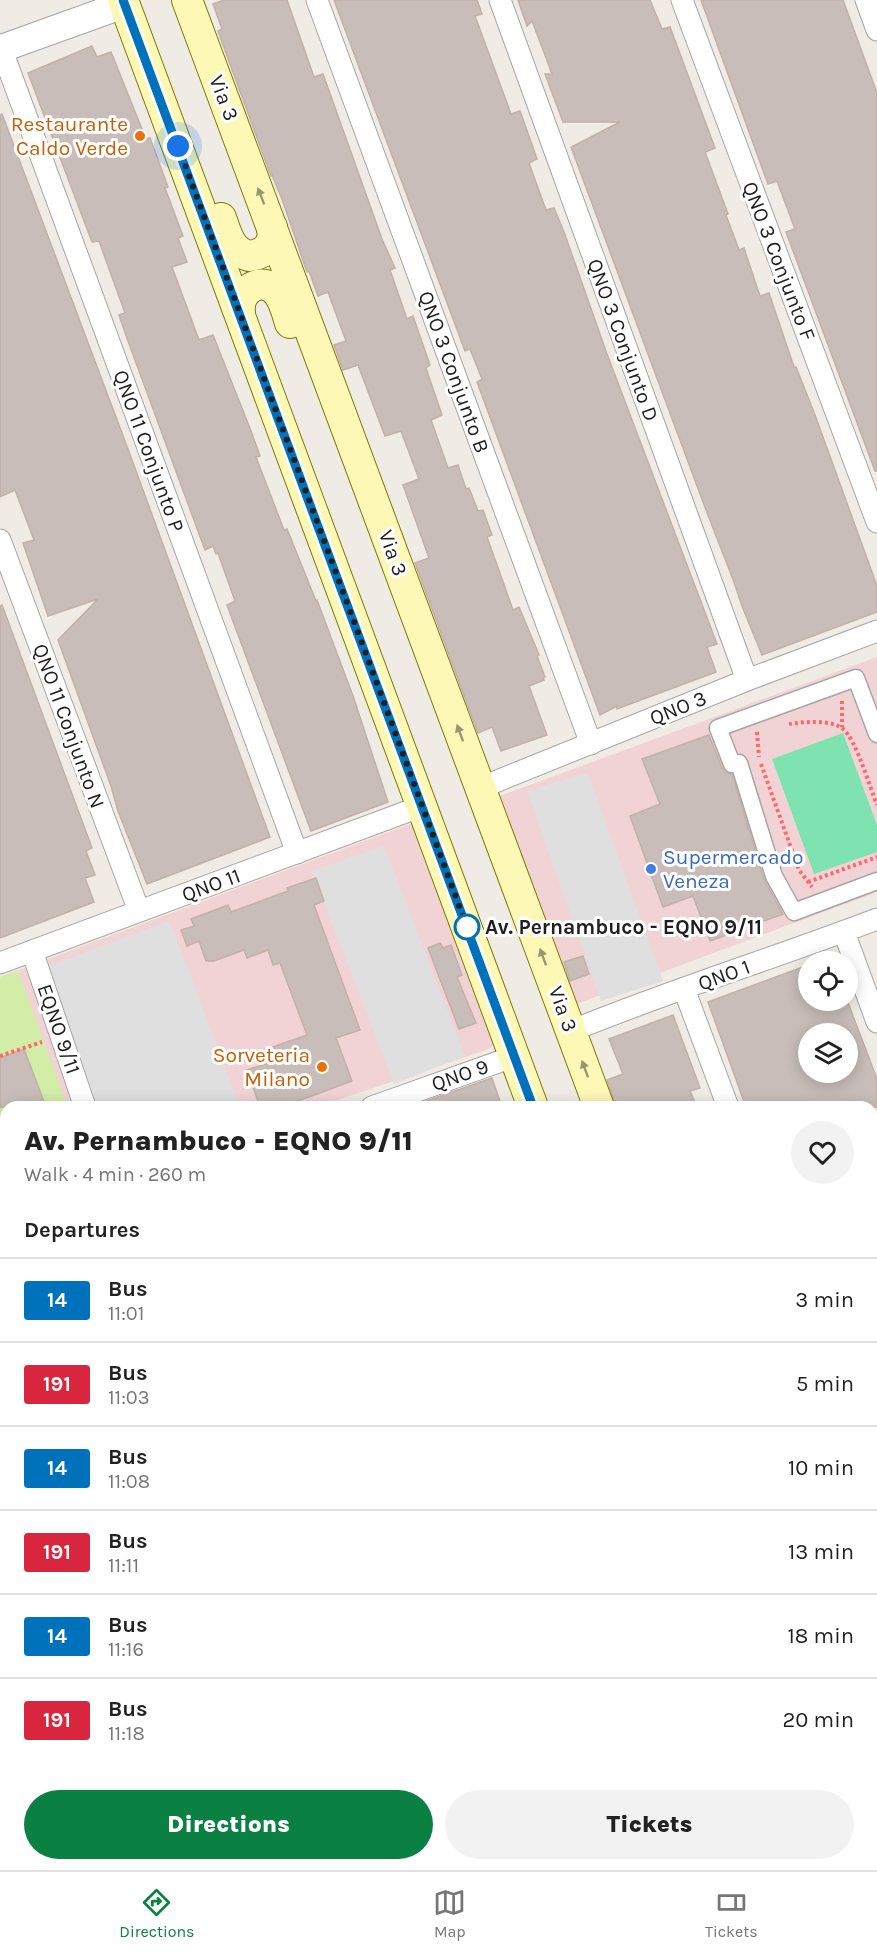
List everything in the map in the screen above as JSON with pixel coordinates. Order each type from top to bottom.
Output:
[{"type":"main road","name":"Via 3","points":[[187,0],[597,1101]]},
{"type":"main road","points":[[124,2],[531,1101]]},
{"type":"main road","points":[[146,62],[183,115],[235,249],[249,256],[263,252],[272,241],[272,227]]},
{"type":"main road","points":[[240,313],[241,298],[251,287],[266,286],[278,293],[330,429],[376,507]]},
{"type":"street","name":"QNO 3 Conjunto B","points":[[317,0],[591,744]]},
{"type":"street","name":"QNO 3 Conjunto D","points":[[500,0],[747,680]]},
{"type":"street","name":"QNO 3 Conjunto F","points":[[682,0],[877,522]]},
{"type":"street","points":[[866,0],[877,30]]},
{"type":"street","points":[[0,47],[124,2]]},
{"type":"street","name":"QNO 11 Conjunto P","points":[[0,47],[297,854]]},
{"type":"street","name":"QNO 11 Conjunto N","points":[[0,540],[139,911]]},
{"type":"street","name":"QNO 3","points":[[480,788],[747,680],[877,631]]},
{"type":"street","points":[[877,734],[856,678],[718,728],[732,764],[739,763],[774,876],[794,912],[877,881]]},
{"type":"street","name":"QNO 11","points":[[0,963],[422,806]]},
{"type":"street","name":"QNO 1","points":[[571,1031],[634,1005],[877,919]]},
{"type":"street","points":[[844,932],[877,1022]]},
{"type":"street","name":"EQNO 9/11","points":[[32,951],[83,1101]]},
{"type":"street","points":[[684,989],[726,1101]]},
{"type":"street","name":"QNO 9","points":[[400,1101],[515,1056]]},
{"type":"path","points":[[745,718],[756,722],[759,757],[799,870],[822,901]]},
{"type":"path","points":[[785,724],[814,721],[842,727],[851,738],[877,805]]},
{"type":"path","points":[[808,882],[877,857]]},
{"type":"path","points":[[0,1056],[61,1036]]},
{"type":"shaded area","points":[[877,657],[877,892],[574,1005],[500,796]]},
{"type":"shaded area","points":[[588,773],[663,981],[601,1001],[527,791]]},
{"type":"shaded area","points":[[413,823],[495,1041],[489,1049],[335,1101],[0,1101],[0,977]]},
{"type":"shaded area","points":[[384,846],[465,1056],[394,1084],[312,871]]},
{"type":"shaded area","points":[[170,921],[238,1101],[85,1101],[37,970]]},
{"type":"green space","points":[[843,733],[877,825],[877,852],[814,874],[772,759]]},
{"type":"green space","points":[[18,971],[66,1101],[0,1101],[0,977]]},
{"type":"building","points":[[224,0],[287,0],[314,77],[323,74],[382,239],[395,268],[390,270],[407,319],[413,316],[430,365],[426,368],[442,415],[431,420],[448,468],[458,465],[466,489],[469,488],[478,511],[483,510],[492,535],[487,537],[513,610],[519,607],[539,655],[537,656],[545,677],[544,680],[529,686],[547,735],[501,751],[492,727],[478,733],[415,563],[429,558],[403,485],[419,479],[401,431],[385,436],[358,365],[343,370],[334,345],[346,341],[328,292],[318,296],[309,271],[307,272],[282,199],[271,176],[218,31],[222,29],[213,4]]},
{"type":"building","points":[[334,0],[477,0],[482,14],[475,16],[511,114],[520,111],[537,159],[529,163],[546,210],[554,208],[564,232],[607,354],[717,644],[707,647],[716,672],[617,709],[617,706],[600,715],[477,382],[482,379],[470,349],[465,351]]},
{"type":"building","points":[[518,0],[650,0],[662,29],[670,27],[715,148],[705,152],[728,214],[726,215],[739,250],[744,248],[760,296],[769,293],[794,367],[796,367],[815,415],[877,586],[877,612],[762,655],[571,147],[620,122],[563,122],[545,74],[552,74],[532,21],[527,26]]},
{"type":"building","points":[[701,0],[843,0],[877,93],[877,471],[875,471],[786,232],[795,229],[777,181],[768,184]]},
{"type":"building","points":[[92,46],[97,57],[111,52],[146,139],[150,138],[183,236],[178,238],[187,262],[172,267],[199,340],[213,335],[251,431],[260,456],[256,457],[284,530],[287,529],[317,600],[353,696],[388,802],[311,831],[227,605],[235,601],[218,553],[216,554],[213,546],[205,550],[119,315],[125,313],[99,241],[92,242],[28,73]]},
{"type":"building","points":[[2,114],[270,837],[147,884],[118,811],[58,640],[98,599],[48,616],[23,543],[34,540],[15,490],[0,497],[0,115]]},
{"type":"building","points":[[2,605],[92,848],[86,851],[95,875],[85,878],[94,902],[0,938],[0,606]]},
{"type":"building","points":[[709,735],[722,768],[725,772],[732,774],[764,879],[783,914],[710,941],[693,896],[663,907],[630,816],[660,804],[642,759]]},
{"type":"building","points":[[316,878],[324,901],[314,905],[360,1030],[336,1038],[352,1081],[298,1101],[258,1101],[247,1070],[268,1063],[264,1050],[307,1035],[280,963],[273,965],[268,950],[247,958],[244,950],[214,961],[206,961],[199,941],[187,946],[181,930],[194,926],[191,919],[228,905],[231,912],[288,891],[287,888]]},
{"type":"building","points":[[440,943],[443,948],[451,945],[462,975],[457,977],[476,1023],[459,1029],[428,948]]},
{"type":"building","points":[[583,956],[589,974],[570,981],[564,962]]},
{"type":"building","points":[[798,969],[798,1011],[851,1011],[856,1023],[798,1023],[798,1083],[858,1083],[858,1029],[877,1079],[877,1101],[744,1101],[708,1002]]},
{"type":"building","points":[[673,1015],[700,1088],[690,1091],[694,1101],[614,1101],[607,1080],[623,1074],[609,1039]]},
{"type":"building","points":[[24,1049],[44,1101],[0,1101],[0,1058]]},
{"type":"building","points":[[492,1078],[500,1101],[426,1101]]},
{"type":"bus line","name":"14","points":[[123,0],[531,1101]]},
{"type":"place","name":"Restaurante Caldo Verde","points":[[140,136]]},
{"type":"place","name":"Supermercado Veneza","points":[[651,869]]},
{"type":"place","name":"Av. Pernambuco - EQNO 9/11","points":[[467,927]]},
{"type":"place","name":"Sorveteria Milano","points":[[322,1067]]},
{"type":"route","points":[[178,146],[467,927]]}]
